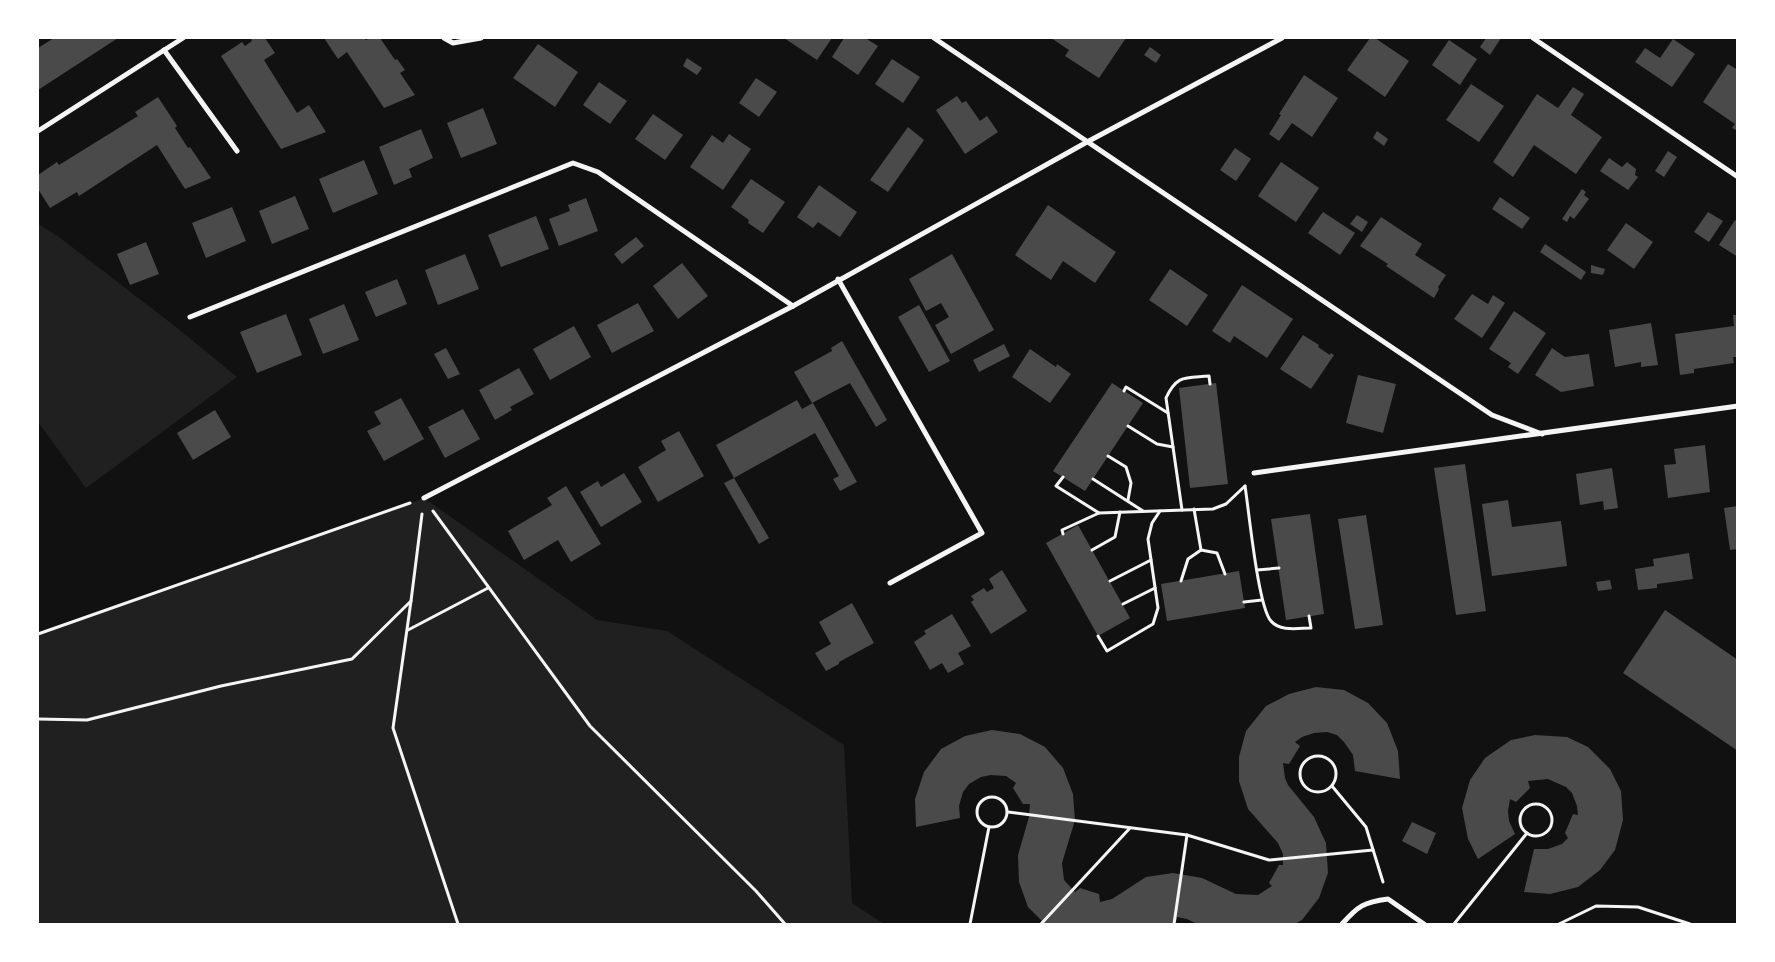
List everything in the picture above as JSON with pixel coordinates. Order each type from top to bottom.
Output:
[{"type":"street","points":[[38,131],[183,38]]},
{"type":"street","points":[[444,38],[452,43],[481,38]]},
{"type":"street","points":[[934,38],[1492,415],[1542,434]]},
{"type":"street","points":[[424,498],[793,306],[838,279],[1087,142],[1282,38]]},
{"type":"street","points":[[1533,38],[1738,177]]},
{"type":"street","points":[[164,50],[237,151]]},
{"type":"street","points":[[190,317],[574,163],[598,172],[793,306]]},
{"type":"street","points":[[838,279],[982,533],[890,583]]},
{"type":"street","points":[[1254,473],[1738,406]]},
{"type":"street","points":[[1342,924],[1353,912],[1369,901],[1388,899],[1424,924]]},
{"type":"path","points":[[1182,510],[1166,398],[1171,386],[1181,378],[1209,376],[1210,384]]},
{"type":"path","points":[[1124,391],[1126,387],[1168,413]]},
{"type":"path","points":[[1128,426],[1157,444],[1173,447]]},
{"type":"path","points":[[1108,456],[1126,467],[1131,483],[1128,500]]},
{"type":"path","points":[[1063,534],[1062,530],[1099,513],[1213,509],[1226,504],[1245,486],[1254,473]]},
{"type":"path","points":[[1063,477],[1056,486],[1099,513]]},
{"type":"path","points":[[1093,479],[1144,512]]},
{"type":"path","points":[[1245,486],[1262,600],[1271,622],[1282,628],[1311,628],[1309,616]]},
{"type":"path","points":[[424,498],[590,726],[756,891],[785,924]]},
{"type":"path","points":[[424,498],[393,728],[458,924]]},
{"type":"path","points":[[38,634],[424,498]]},
{"type":"path","points":[[1194,510],[1201,550]]},
{"type":"path","points":[[1098,636],[1107,651],[1153,624],[1158,608],[1148,540],[1152,523],[1161,511]]},
{"type":"path","points":[[1092,550],[1115,537],[1120,512]]},
{"type":"path","points":[[1181,581],[1188,559],[1201,550],[1217,554],[1225,574]]},
{"type":"path","points":[[1110,581],[1151,560]]},
{"type":"path","points":[[1257,570],[1279,568]]},
{"type":"path","points":[[407,631],[488,588]]},
{"type":"path","points":[[1122,604],[1155,588]]},
{"type":"path","points":[[38,719],[87,720],[221,686],[352,659],[411,600]]},
{"type":"path","points":[[1244,602],[1262,600]]},
{"type":"path","points":[[1319,756],[1330,760],[1336,775],[1332,786],[1316,792],[1305,786],[1301,775],[1304,764],[1313,757],[1319,756]]},
{"type":"path","points":[[1332,786],[1366,827],[1388,899]]},
{"type":"path","points":[[991,796],[1000,799],[1007,807],[1008,812],[1004,822],[995,827],[989,827],[978,818],[977,808],[982,800],[991,796]]},
{"type":"path","points":[[1532,805],[1542,806],[1550,813],[1552,823],[1550,828],[1537,836],[1527,833],[1520,820],[1524,810],[1532,805]]},
{"type":"path","points":[[1008,812],[1187,835],[1269,860],[1373,850]]},
{"type":"path","points":[[970,924],[989,827]]},
{"type":"path","points":[[1041,924],[1131,828]]},
{"type":"path","points":[[1454,924],[1527,833]]},
{"type":"path","points":[[1174,924],[1187,835]]},
{"type":"path","points":[[1559,924],[1596,906],[1638,907],[1690,924]]},
{"type":"shaded area","points":[[38,224],[59,237],[176,327],[237,377],[86,488],[38,422]]},
{"type":"shaded area","points":[[424,498],[597,620],[667,631],[844,745],[852,903],[884,924],[38,924],[38,634]]},
{"type":"building","points":[[54,38],[118,38],[38,90],[38,48]]},
{"type":"building","points":[[253,38],[265,38],[275,53],[264,60],[297,113],[309,105],[326,132],[281,149],[221,56],[242,42],[245,46]]},
{"type":"building","points":[[324,38],[364,38],[366,40],[380,38],[395,60],[397,59],[405,70],[400,73],[415,95],[384,108],[347,52],[338,59]]},
{"type":"building","points":[[784,38],[832,38],[817,60]]},
{"type":"building","points":[[844,38],[865,38],[878,46],[858,75],[832,57]]},
{"type":"building","points":[[1051,38],[1126,38],[1099,78],[1065,56],[1069,50]]},
{"type":"building","points":[[1370,38],[1375,38],[1409,61],[1385,97],[1347,70]]},
{"type":"building","points":[[1486,38],[1501,38],[1490,55],[1480,47]]},
{"type":"building","points":[[1673,39],[1695,54],[1672,87],[1635,62],[1645,48],[1660,58]]},
{"type":"building","points":[[1449,40],[1477,59],[1460,85],[1432,65]]},
{"type":"building","points":[[538,44],[578,72],[555,107],[513,78]]},
{"type":"building","points":[[1150,47],[1161,55],[1156,63],[1144,55]]},
{"type":"building","points":[[687,58],[702,68],[697,75],[683,66]]},
{"type":"building","points":[[892,59],[920,77],[903,103],[875,84]]},
{"type":"building","points":[[1728,64],[1738,70],[1738,131],[1732,128],[1735,124],[1703,102]]},
{"type":"building","points":[[1304,75],[1338,98],[1312,137],[1292,123],[1279,141],[1269,134],[1281,115],[1279,114]]},
{"type":"building","points":[[756,78],[777,92],[759,117],[739,103]]},
{"type":"building","points":[[599,82],[627,101],[610,124],[583,105]]},
{"type":"building","points":[[1471,84],[1504,106],[1479,142],[1446,120]]},
{"type":"building","points":[[1573,87],[1584,94],[1571,115],[1602,137],[1576,174],[1534,145],[1513,177],[1493,162],[1537,94],[1558,108]]},
{"type":"building","points":[[957,96],[962,103],[966,101],[980,121],[987,116],[998,132],[965,154],[936,110]]},
{"type":"building","points":[[158,97],[177,126],[175,128],[188,148],[190,147],[211,178],[185,189],[157,145],[79,196],[77,192],[50,208],[38,189],[38,175],[57,162],[59,165],[138,116],[135,112]]},
{"type":"building","points":[[483,108],[497,144],[461,158],[447,123]]},
{"type":"building","points":[[653,114],[683,135],[665,160],[635,139]]},
{"type":"building","points":[[908,127],[924,140],[888,192],[870,180]]},
{"type":"building","points":[[421,129],[433,158],[409,169],[412,177],[394,185],[379,147]]},
{"type":"building","points":[[1377,131],[1388,139],[1384,146],[1373,138]]},
{"type":"building","points":[[729,134],[751,149],[723,190],[690,167],[712,135],[723,143]]},
{"type":"building","points":[[1235,148],[1251,159],[1236,181],[1220,170]]},
{"type":"building","points":[[1668,151],[1677,157],[1664,177],[1655,171]]},
{"type":"building","points":[[1609,158],[1622,167],[1627,162],[1636,169],[1635,175],[1638,177],[1628,190],[1600,171]]},
{"type":"building","points":[[364,160],[378,194],[333,213],[319,179]]},
{"type":"building","points":[[1281,162],[1319,188],[1296,222],[1258,196]]},
{"type":"building","points":[[751,179],[785,202],[763,233],[748,223],[749,220],[731,207]]},
{"type":"building","points":[[819,185],[857,212],[840,237],[818,222],[813,228],[797,217]]},
{"type":"building","points":[[1582,189],[1586,192],[1584,195],[1589,199],[1574,219],[1570,216],[1567,222],[1562,219]]},
{"type":"building","points":[[295,196],[309,229],[272,244],[259,211]]},
{"type":"building","points":[[1500,197],[1530,218],[1522,229],[1492,209]]},
{"type":"building","points":[[586,198],[598,231],[559,246],[549,219],[570,211],[568,205]]},
{"type":"building","points":[[1048,205],[1116,252],[1095,283],[1063,261],[1051,280],[1015,255]]},
{"type":"building","points":[[232,207],[246,241],[206,258],[192,223]]},
{"type":"building","points":[[1323,212],[1355,233],[1340,255],[1308,233]]},
{"type":"building","points":[[1708,212],[1723,221],[1709,242],[1694,232]]},
{"type":"building","points":[[1357,215],[1368,222],[1362,232],[1350,224]]},
{"type":"building","points":[[536,216],[549,249],[501,267],[488,235]]},
{"type":"building","points":[[1381,217],[1422,244],[1415,255],[1446,275],[1438,287],[1439,289],[1434,298],[1360,246]]},
{"type":"building","points":[[1735,220],[1738,221],[1738,257],[1719,245]]},
{"type":"building","points":[[1626,223],[1653,242],[1634,269],[1607,250]]},
{"type":"building","points":[[636,237],[644,246],[622,264],[614,254]]},
{"type":"building","points":[[146,242],[159,274],[130,285],[117,254]]},
{"type":"building","points":[[1545,244],[1586,272],[1581,280],[1540,252]]},
{"type":"building","points":[[465,254],[479,289],[438,305],[425,270]]},
{"type":"building","points":[[952,254],[994,330],[951,354],[935,325],[949,317],[941,303],[926,311],[909,279]]},
{"type":"building","points":[[682,263],[708,296],[678,319],[653,286]]},
{"type":"building","points":[[1591,265],[1605,269],[1603,275],[1591,273]]},
{"type":"building","points":[[1170,269],[1208,295],[1187,326],[1149,300]]},
{"type":"building","points":[[397,279],[407,304],[376,317],[365,292]]},
{"type":"building","points":[[1242,285],[1293,319],[1267,358],[1234,336],[1230,343],[1212,331]]},
{"type":"building","points":[[1472,294],[1488,304],[1493,295],[1505,303],[1482,338],[1454,319]]},
{"type":"building","points":[[638,303],[654,331],[612,353],[597,325]]},
{"type":"building","points":[[344,304],[359,340],[323,354],[309,319]]},
{"type":"building","points":[[919,305],[950,361],[929,372],[898,317]]},
{"type":"building","points":[[1514,311],[1546,333],[1518,374],[1508,367],[1511,363],[1489,349]]},
{"type":"building","points":[[286,314],[302,355],[257,373],[240,332]]},
{"type":"building","points":[[1733,315],[1738,315],[1738,357],[1733,357],[1734,363],[1694,369],[1694,373],[1680,375],[1675,334],[1734,326]]},
{"type":"building","points":[[1651,323],[1658,365],[1641,367],[1641,362],[1615,367],[1609,330]]},
{"type":"building","points":[[574,326],[591,357],[550,380],[533,349]]},
{"type":"building","points":[[1303,335],[1330,355],[1331,353],[1334,355],[1311,389],[1280,369]]},
{"type":"building","points":[[842,341],[887,420],[876,427],[850,383],[812,403],[794,372],[832,351],[831,348]]},
{"type":"building","points":[[1004,344],[1010,356],[979,372],[973,360]]},
{"type":"building","points":[[446,348],[460,374],[448,379],[434,354]]},
{"type":"building","points":[[1552,348],[1565,357],[1589,354],[1594,386],[1561,392],[1535,375]]},
{"type":"building","points":[[1030,349],[1056,367],[1057,364],[1071,374],[1050,403],[1012,377]]},
{"type":"building","points":[[519,368],[534,394],[510,407],[512,410],[495,420],[479,390]]},
{"type":"building","points":[[1358,375],[1396,384],[1383,433],[1346,423]]},
{"type":"building","points":[[1112,383],[1143,403],[1085,491],[1053,471]]},
{"type":"building","points":[[1216,383],[1228,484],[1190,488],[1179,388]]},
{"type":"building","points":[[401,398],[424,439],[384,461],[367,431],[381,424],[374,412]]},
{"type":"building","points":[[797,400],[802,409],[813,403],[857,482],[840,491],[833,479],[839,476],[815,433],[734,478],[716,445]]},
{"type":"building","points":[[463,409],[480,439],[445,458],[428,427]]},
{"type":"building","points":[[215,410],[231,437],[193,460],[177,433]]},
{"type":"building","points":[[679,431],[704,476],[658,502],[638,467],[666,450],[661,441]]},
{"type":"building","points":[[1705,445],[1710,492],[1668,498],[1664,465],[1676,464],[1674,449]]},
{"type":"building","points":[[1465,464],[1486,611],[1456,615],[1434,468]]},
{"type":"building","points":[[1612,468],[1618,508],[1604,510],[1603,501],[1580,505],[1576,474]]},
{"type":"building","points":[[624,473],[642,502],[601,527],[580,492],[598,481],[601,487]]},
{"type":"building","points":[[734,478],[769,538],[759,544],[724,483]]},
{"type":"building","points":[[566,486],[601,544],[571,562],[558,540],[524,560],[508,531],[552,505],[547,498]]},
{"type":"building","points":[[1508,500],[1512,527],[1561,521],[1567,566],[1492,576],[1482,504]]},
{"type":"building","points":[[1738,506],[1738,549],[1730,550],[1724,508]]},
{"type":"building","points":[[1310,514],[1324,614],[1286,620],[1271,519]]},
{"type":"building","points":[[1366,515],[1383,625],[1355,629],[1338,519]]},
{"type":"building","points":[[1078,525],[1130,618],[1098,636],[1046,543]]},
{"type":"building","points":[[1689,553],[1693,579],[1657,584],[1657,588],[1638,590],[1635,569],[1654,566],[1653,559]]},
{"type":"building","points":[[1002,570],[1027,611],[991,634],[971,602],[974,600],[971,596],[984,588],[987,592],[994,588],[989,579]]},
{"type":"building","points":[[1239,571],[1245,608],[1167,621],[1161,584]]},
{"type":"building","points":[[1610,580],[1612,589],[1598,591],[1596,582]]},
{"type":"building","points":[[852,603],[874,643],[826,671],[815,653],[831,644],[819,622]]},
{"type":"building","points":[[1665,610],[1738,660],[1738,751],[1623,673]]},
{"type":"building","points":[[952,614],[971,646],[958,653],[964,664],[948,673],[942,663],[930,670],[914,642],[926,634],[924,631]]},
{"type":"building","points":[[1316,687],[1344,690],[1368,703],[1387,723],[1398,751],[1400,779],[1355,771],[1353,755],[1337,735],[1327,732],[1314,733],[1302,737],[1295,742],[1300,746],[1289,764],[1283,763],[1285,778],[1288,785],[1314,817],[1326,843],[1328,873],[1319,898],[1302,920],[1295,924],[1197,924],[1177,917],[1176,922],[1170,924],[1045,924],[1028,907],[1019,882],[1018,855],[1029,817],[1030,804],[1023,804],[1013,788],[1016,783],[1006,776],[991,775],[981,777],[969,784],[963,792],[959,806],[960,818],[916,827],[915,799],[924,772],[941,749],[965,736],[992,730],[1020,734],[1045,747],[1063,768],[1073,794],[1075,820],[1062,863],[1064,880],[1075,892],[1080,888],[1099,894],[1100,902],[1112,899],[1146,877],[1173,873],[1202,878],[1236,894],[1258,895],[1272,886],[1269,883],[1279,865],[1283,865],[1283,854],[1278,843],[1248,809],[1239,781],[1239,757],[1246,731],[1266,706],[1289,694]]},
{"type":"building","points":[[1535,735],[1567,737],[1588,747],[1610,769],[1621,791],[1623,820],[1615,850],[1600,870],[1578,887],[1550,894],[1524,892],[1534,849],[1548,849],[1562,844],[1568,838],[1565,833],[1573,814],[1578,815],[1572,793],[1566,787],[1548,779],[1528,781],[1530,788],[1516,802],[1510,799],[1509,821],[1515,834],[1478,859],[1468,839],[1462,808],[1470,780],[1485,758],[1511,740]]},
{"type":"building","points":[[1412,822],[1436,833],[1427,854],[1402,841]]}]
